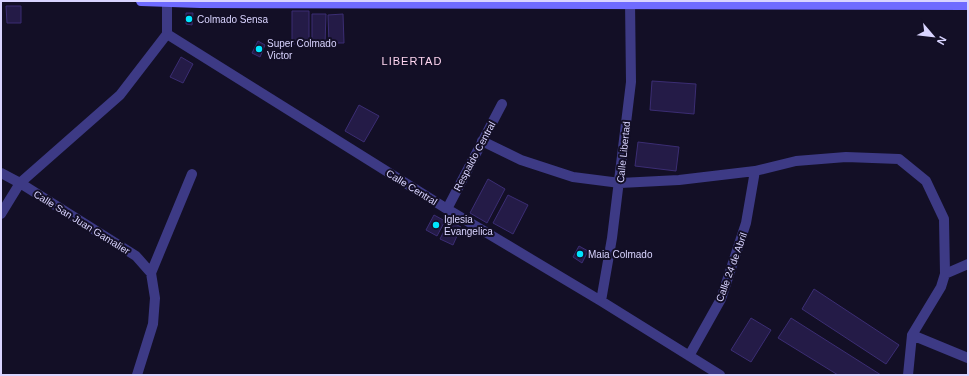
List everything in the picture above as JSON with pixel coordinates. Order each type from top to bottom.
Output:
[{"type":"main road","points":[[140,1],[968,4]]},
{"type":"street","points":[[1,214],[20,183],[120,95],[166,34],[167,1]]},
{"type":"street","name":"Calle Libertad","points":[[601,301],[620,183],[631,82],[630,2]]},
{"type":"street","name":"Calle Central","points":[[166,34],[447,209],[601,301],[720,375]]},
{"type":"street","name":"Respaldo Central","points":[[447,209],[502,104]]},
{"type":"street","points":[[482,141],[521,160],[574,177],[620,183],[679,180],[755,171],[796,161],[846,157],[899,159],[926,181],[944,219],[945,274],[941,287],[912,335],[908,375]]},
{"type":"street","name":"Calle 24 de Abril","points":[[689,356],[721,299],[746,223],[755,171]]},
{"type":"street","name":"Calle San Juan Gamalier","points":[[1,173],[20,183],[136,256],[151,273]]},
{"type":"street","points":[[137,375],[153,324],[155,298],[151,273],[192,174]]},
{"type":"street","points":[[945,274],[968,264]]},
{"type":"street","points":[[912,335],[968,358]]},
{"type":"building","points":[[6,6],[21,6],[21,23],[7,23]]},
{"type":"building","points":[[292,11],[309,11],[309,43],[292,44]]},
{"type":"building","name":"Colmado Sensa","points":[[186,13],[193,13],[192,25],[186,24]]},
{"type":"building","points":[[312,14],[326,14],[325,44],[312,44]]},
{"type":"building","points":[[343,14],[344,43],[329,43],[328,15]]},
{"type":"building","name":"Super Colmado Victor","points":[[258,41],[265,45],[260,57],[252,53]]},
{"type":"building","points":[[181,57],[193,64],[183,83],[170,77]]},
{"type":"building","points":[[652,81],[696,84],[694,114],[650,110]]},
{"type":"building","points":[[359,105],[379,116],[364,142],[345,131]]},
{"type":"building","points":[[638,142],[679,147],[676,171],[635,166]]},
{"type":"building","points":[[488,179],[505,189],[487,223],[470,213]]},
{"type":"building","points":[[508,195],[528,205],[513,234],[493,223]]},
{"type":"building","name":"Iglesia Evangelica","points":[[434,215],[445,221],[437,236],[426,230]]},
{"type":"building","points":[[449,221],[461,227],[453,245],[440,239]]},
{"type":"building","name":"Maia Colmado","points":[[579,246],[588,251],[582,263],[573,257]]},
{"type":"building","points":[[814,289],[899,345],[886,364],[802,309]]},
{"type":"building","points":[[751,318],[771,330],[751,362],[731,350]]},
{"type":"building","points":[[791,318],[881,375],[838,375],[778,338]]},
{"type":"place","name":"Colmado Sensa","points":[[189,19]]},
{"type":"place","name":"Super Colmado Victor","points":[[259,49]]},
{"type":"place","name":"Iglesia Evangelica","points":[[436,225]]},
{"type":"place","name":"Maia Colmado","points":[[580,254]]},
{"type":"district","name":"LIBERTAD","points":[[412,61]]}]
